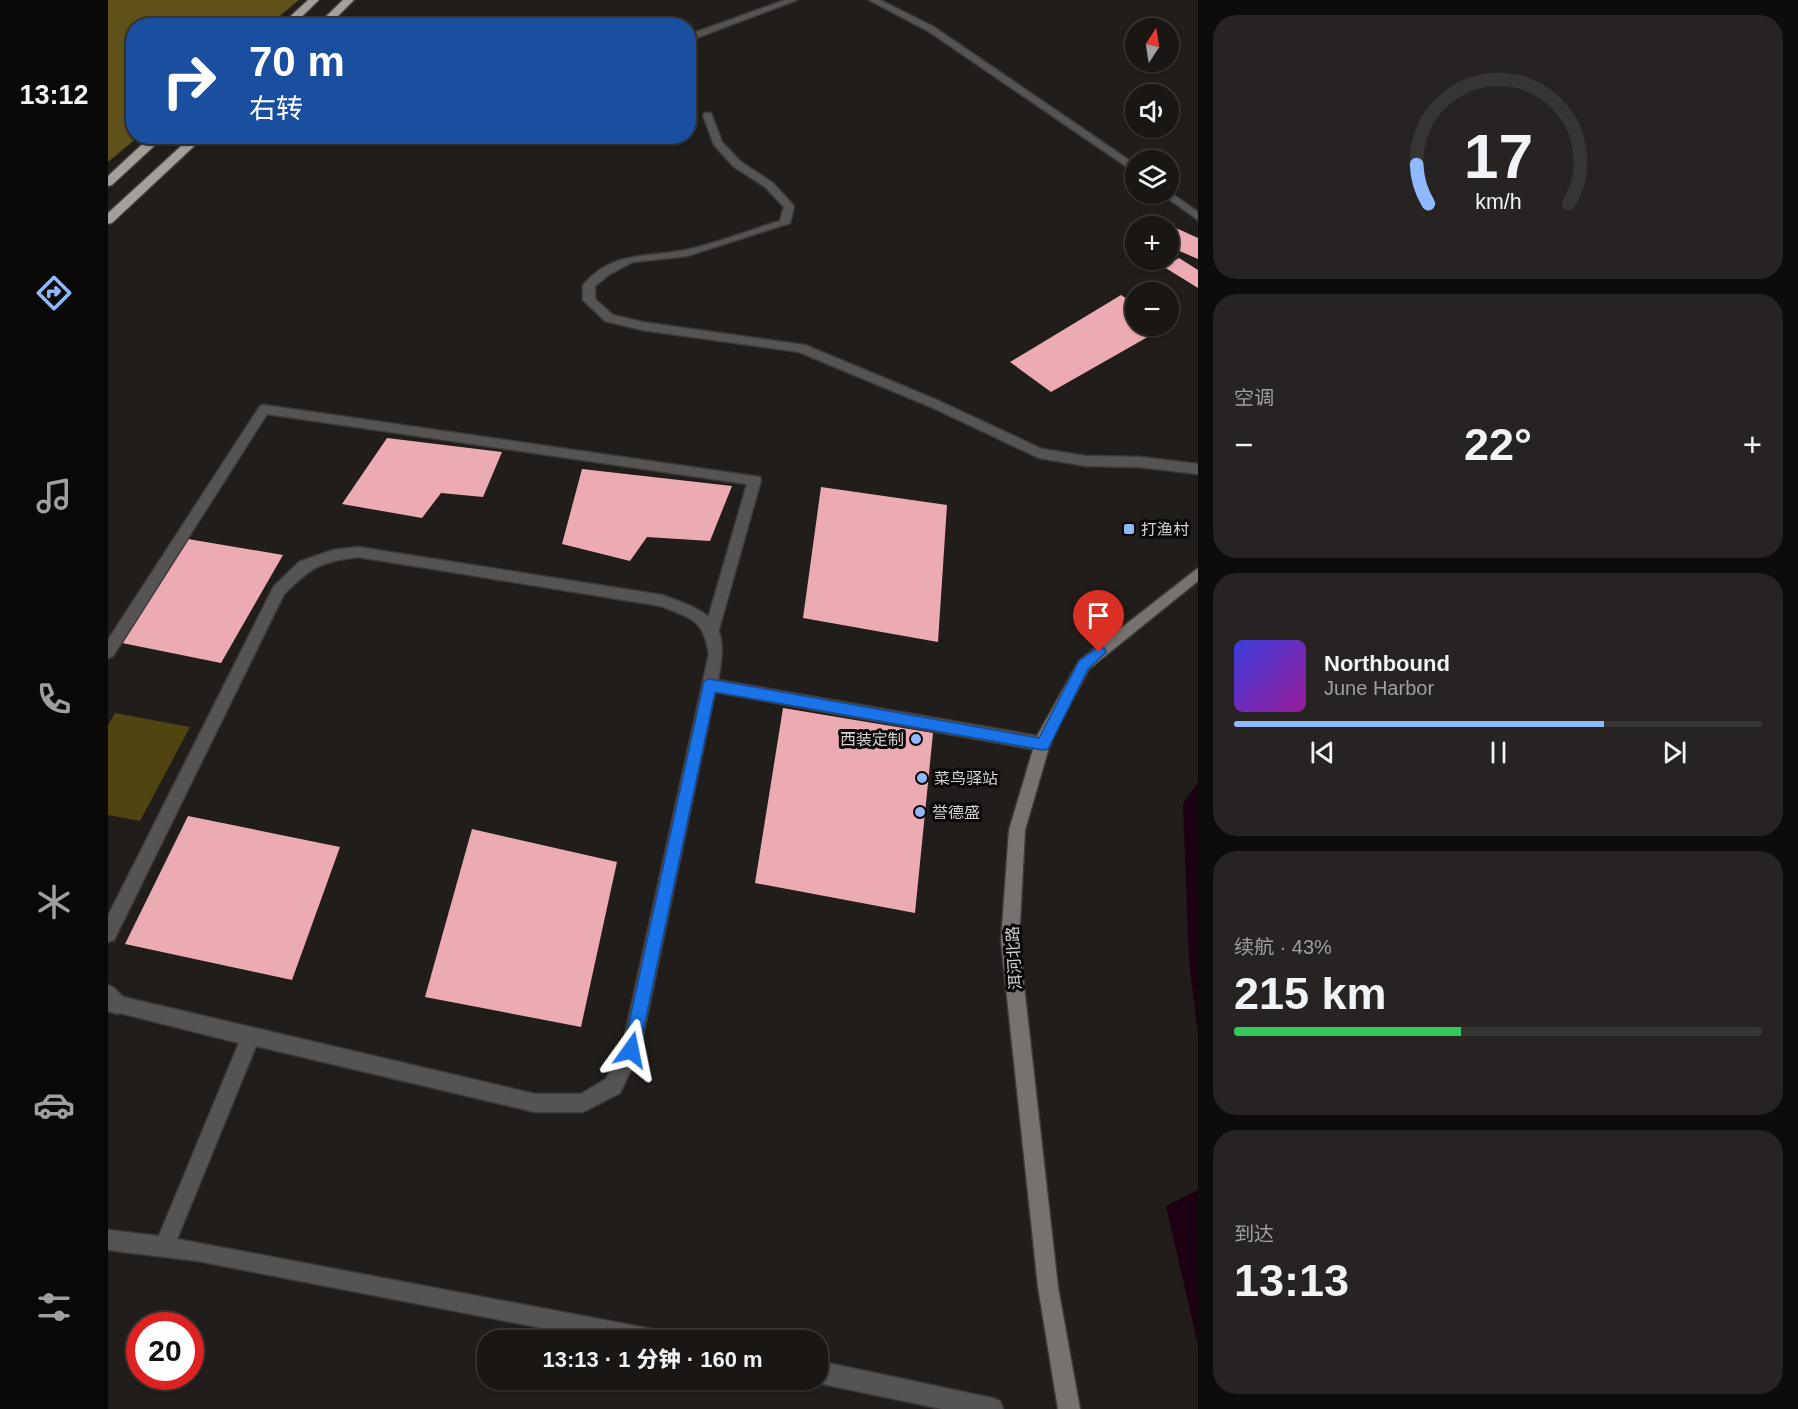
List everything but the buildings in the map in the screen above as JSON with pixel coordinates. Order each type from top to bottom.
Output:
[{"type":"highway","points":[[294,18],[314,0]]},
{"type":"highway","points":[[330,18],[349,0]]},
{"type":"highway","points":[[108,182],[150,144]]},
{"type":"highway","points":[[108,220],[190,144]]},
{"type":"street","points":[[696,35],[793,0]]},
{"type":"street","points":[[873,0],[931,29],[1125,162]]},
{"type":"street","points":[[708,115],[717,142],[737,164],[769,185],[789,207],[785,223],[687,253],[631,259],[606,272],[589,285],[589,300],[609,318],[642,327],[801,348],[935,404],[1039,453],[1086,462],[1140,462],[1198,469]]},
{"type":"street","points":[[1179,203],[1198,217]]},
{"type":"street","points":[[108,652],[264,409],[755,480],[712,629],[716,654],[631,1050],[613,1086],[583,1103],[535,1103],[251,1036],[111,1000]]},
{"type":"street","points":[[108,934],[279,590],[304,566],[333,555],[358,552],[662,601],[695,614],[712,629]]},
{"type":"street","name":"洱河北路","points":[[1070,1409],[1048,1287],[1010,941],[1017,830],[1043,744],[1084,665],[1198,573]]},
{"type":"street","points":[[709,685],[1043,744]]},
{"type":"street","points":[[164,1247],[251,1036]]},
{"type":"street","points":[[108,1240],[198,1251],[605,1330]]},
{"type":"street","points":[[828,1374],[992,1409]]},
{"type":"shaded area","points":[[108,0],[299,0],[277,18],[126,18],[126,144],[130,144],[108,162]]},
{"type":"shaded area","points":[[115,713],[190,727],[140,821],[108,815],[108,725]]},
{"type":"shaded area","points":[[1198,782],[1198,1034],[1189,961],[1183,804]]},
{"type":"shaded area","points":[[1198,1190],[1198,1345],[1166,1206]]},
{"type":"place","name":"打渔村","points":[[1129,529]]},
{"type":"place","name":"西装定制","points":[[916,739]]},
{"type":"place","name":"菜鸟驿站","points":[[922,778]]},
{"type":"place","name":"誉德盛","points":[[920,812]]},
{"type":"route","points":[[631,1050],[709,685],[1043,744],[1045,736],[1084,665],[1099,652]]}]
